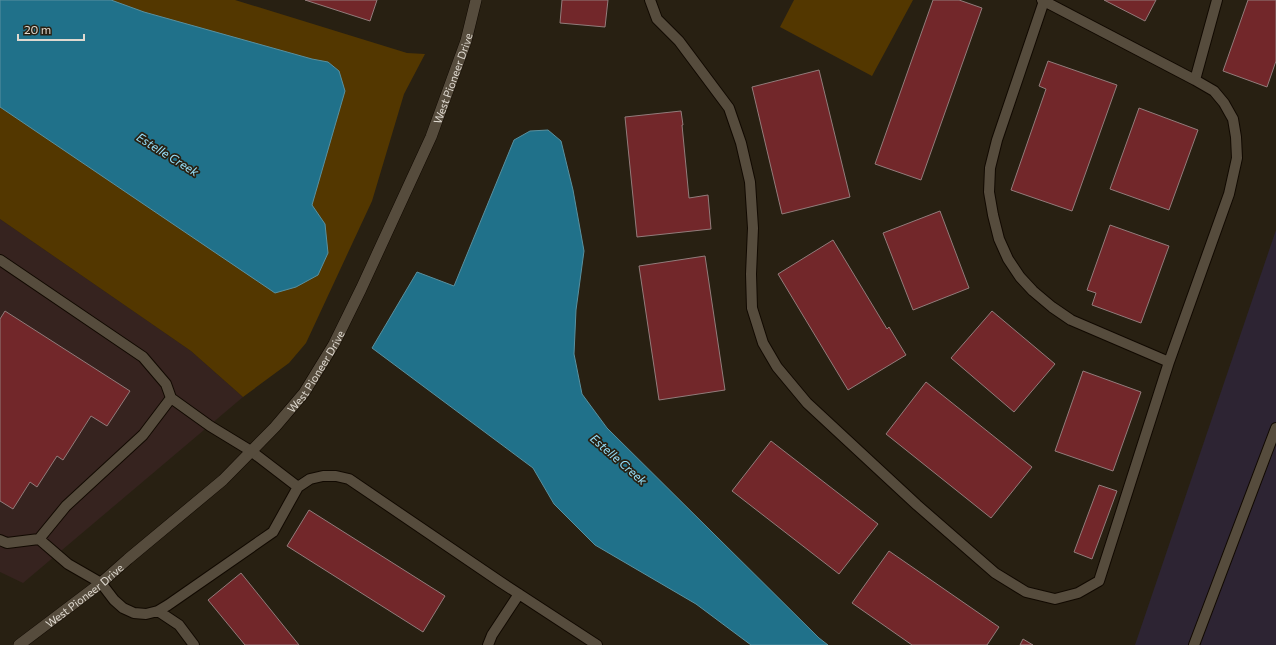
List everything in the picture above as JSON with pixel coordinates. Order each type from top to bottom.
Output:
[{"type":"street","name":"West Pioneer Drive","points":[[18,645],[101,583],[223,480],[275,427],[304,393],[334,344],[361,289],[431,136],[466,40],[476,0]]},
{"type":"lane","points":[[650,0],[657,19],[679,41],[729,108],[742,143],[750,182],[753,228],[752,308],[762,343],[777,367],[807,403],[995,573],[1026,592],[1055,599],[1078,594],[1099,581],[1169,362],[1229,194],[1237,158],[1234,119],[1214,91],[1043,1],[997,140],[990,168],[989,192],[999,239],[1008,259],[1020,277],[1033,291],[1052,307],[1071,320],[1169,362]]},
{"type":"lane","points":[[1194,80],[1217,0]]},
{"type":"lane","points":[[0,260],[143,358],[166,384],[171,398],[204,422],[251,451],[298,487]]},
{"type":"lane","points":[[0,540],[6,543],[39,539],[66,506],[143,435],[171,398]]},
{"type":"lane","points":[[1194,645],[1276,428]]},
{"type":"lane","points":[[39,539],[68,564],[101,583],[114,600],[123,608],[134,613],[146,614],[158,611],[273,532],[298,487],[310,479],[323,476],[336,476],[349,479],[597,645]]},
{"type":"lane","points":[[488,645],[492,635],[519,594]]},
{"type":"lane","points":[[158,611],[179,625],[194,645]]},
{"type":"shaded area","points":[[0,0],[235,0],[407,53],[425,54],[404,94],[372,201],[306,343],[289,363],[243,397],[191,351],[0,219]]},
{"type":"shaded area","points":[[794,0],[913,0],[872,76],[780,27]]},
{"type":"shaded area","points":[[0,219],[191,351],[243,397],[23,583],[0,572]]},
{"type":"shaded area","points":[[1276,230],[1276,645],[1135,645]]},
{"type":"water","name":"Estelle Creek","points":[[0,0],[111,0],[144,12],[312,59],[328,62],[339,71],[345,91],[312,205],[325,224],[328,253],[318,275],[296,287],[275,293],[0,107]]},
{"type":"water","name":"Estelle Creek","points":[[548,130],[561,141],[573,190],[584,251],[576,310],[574,354],[582,394],[607,428],[819,638],[828,645],[751,645],[696,604],[595,545],[554,504],[533,468],[372,348],[417,272],[454,286],[514,140],[530,131]]},
{"type":"building","points":[[305,0],[377,0],[370,21]]},
{"type":"building","points":[[562,0],[608,0],[605,27],[560,23]]},
{"type":"building","points":[[933,0],[959,0],[982,8],[921,180],[875,164]]},
{"type":"building","points":[[1104,0],[1156,0],[1145,21]]},
{"type":"building","points":[[1248,0],[1276,0],[1276,61],[1267,87],[1223,71]]},
{"type":"building","points":[[1048,61],[1117,85],[1072,211],[1011,190],[1046,89],[1039,86]]},
{"type":"building","points":[[819,70],[850,197],[782,214],[752,87]]},
{"type":"building","points":[[1139,108],[1198,130],[1169,210],[1110,189]]},
{"type":"building","points":[[681,111],[689,198],[708,195],[711,229],[637,237],[625,117]]},
{"type":"building","points":[[940,211],[969,288],[913,310],[883,233]]},
{"type":"building","points":[[1110,225],[1169,246],[1141,323],[1092,305],[1096,293],[1087,290]]},
{"type":"building","points":[[833,240],[887,329],[889,327],[906,355],[848,390],[778,274]]},
{"type":"building","points":[[705,256],[725,390],[659,400],[639,266]]},
{"type":"building","points":[[5,311],[130,391],[107,426],[91,416],[63,460],[57,456],[37,487],[30,482],[13,509],[0,501],[0,319]]},
{"type":"building","points":[[992,311],[1055,364],[1014,412],[951,358]]},
{"type":"building","points":[[1083,371],[1141,392],[1113,471],[1055,451]]},
{"type":"building","points":[[926,382],[1032,467],[991,518],[886,434]]},
{"type":"building","points":[[771,441],[878,524],[839,574],[732,491]]},
{"type":"building","points":[[1099,485],[1117,491],[1092,559],[1074,552]]},
{"type":"building","points":[[309,510],[445,596],[423,632],[287,546]]},
{"type":"building","points":[[889,551],[999,627],[987,645],[912,645],[852,603]]},
{"type":"building","points":[[241,573],[299,645],[245,645],[208,600]]},
{"type":"building","points":[[1023,639],[1033,645],[1020,645]]}]
